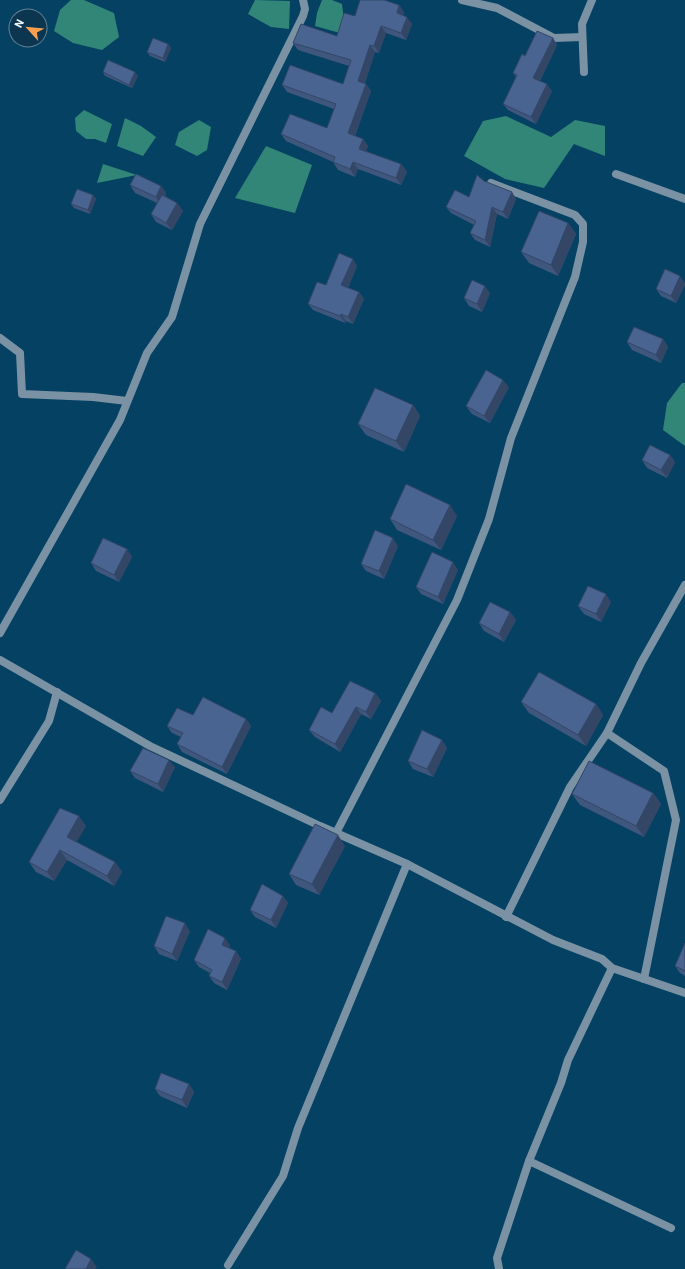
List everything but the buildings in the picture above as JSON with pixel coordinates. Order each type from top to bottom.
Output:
[{"type":"street","points":[[0,633],[120,420],[147,353],[172,317],[200,224],[303,16],[305,10],[303,0]]},
{"type":"street","points":[[462,0],[497,8],[554,38],[582,37]]},
{"type":"street","points":[[584,72],[582,24],[592,0]]},
{"type":"street","points":[[616,174],[685,200]]},
{"type":"street","points":[[336,833],[457,600],[489,519],[511,438],[575,277],[583,242],[583,224],[575,215],[491,183]]},
{"type":"street","points":[[0,338],[20,352],[22,394],[93,397],[127,401]]},
{"type":"street","points":[[506,917],[570,787],[607,733],[641,663],[685,585]]},
{"type":"street","points":[[0,660],[150,746],[336,833],[407,864],[506,917],[553,940],[602,959],[612,968],[685,993]]},
{"type":"street","points":[[0,800],[49,721],[57,692]]},
{"type":"street","points":[[607,733],[664,771],[676,820],[644,979]]},
{"type":"street","points":[[228,1265],[283,1176],[298,1128],[407,864]]},
{"type":"street","points":[[499,1269],[497,1258],[529,1161],[562,1083],[568,1060],[612,968]]},
{"type":"street","points":[[529,1161],[671,1228]]},
{"type":"shaded area","points":[[71,0],[84,0],[114,13],[119,37],[102,50],[73,43],[54,31],[60,10]]},
{"type":"shaded area","points":[[255,0],[290,1],[289,29],[271,27],[248,14]]},
{"type":"shaded area","points":[[322,0],[332,0],[342,4],[344,20],[340,33],[315,26],[317,13]]},
{"type":"shaded area","points":[[84,110],[112,124],[106,143],[95,139],[86,139],[76,131],[75,118]]},
{"type":"shaded area","points":[[506,116],[551,137],[575,120],[605,126],[605,156],[574,144],[544,188],[505,179],[464,156],[483,121]]},
{"type":"shaded area","points":[[125,118],[141,126],[156,137],[143,156],[117,146]]},
{"type":"shaded area","points":[[199,120],[211,127],[207,150],[197,156],[175,145],[179,132]]},
{"type":"shaded area","points":[[266,146],[312,165],[295,213],[235,198]]},
{"type":"shaded area","points":[[103,164],[137,175],[97,183]]},
{"type":"shaded area","points":[[682,383],[685,383],[685,446],[663,430],[667,403]]}]
